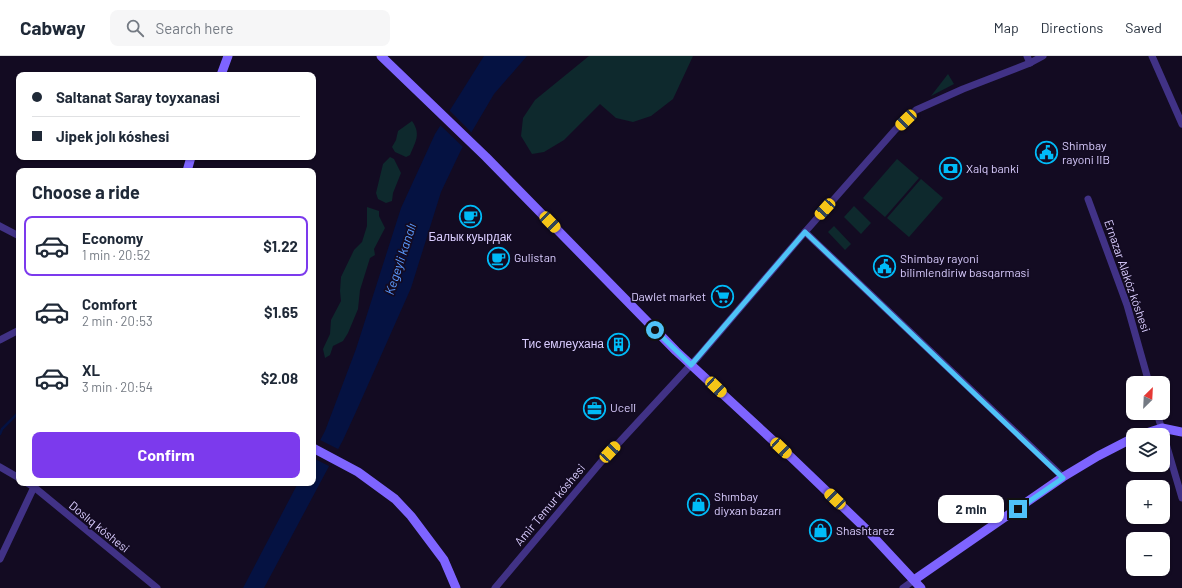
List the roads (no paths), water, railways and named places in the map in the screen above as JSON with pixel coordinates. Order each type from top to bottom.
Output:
[{"type":"street","points":[[381,56],[486,157],[691,365],[867,530],[921,588]]},
{"type":"street","points":[[1027,56],[1030,63]]},
{"type":"street","name":"Amir Temur kóshesi","points":[[494,588],[601,462],[691,365],[895,130],[916,110],[963,89],[1030,63],[1043,56]]},
{"type":"street","points":[[1152,56],[1182,124]]},
{"type":"street","points":[[222,72],[228,57]]},
{"type":"street","name":"Ernazar Alakóz kóshesi","points":[[1088,199],[1127,305],[1147,376]]},
{"type":"street","points":[[0,226],[16,234]]},
{"type":"street","points":[[805,232],[1063,478]]},
{"type":"street","points":[[0,340],[16,332]]},
{"type":"street","points":[[1159,420],[1162,428]]},
{"type":"street","points":[[1170,430],[1182,432]]},
{"type":"street","points":[[903,588],[1063,478],[1098,456],[1126,442]]},
{"type":"street","points":[[316,450],[343,463],[378,486],[402,506],[444,560],[456,588]]},
{"type":"street","points":[[1170,456],[1182,498]]},
{"type":"street","points":[[0,467],[16,476]]},
{"type":"street","points":[[0,559],[34,487]]},
{"type":"street","name":"Doslıq kóshesi","points":[[34,487],[157,588]]},
{"type":"water","name":"Kegeyli kanalı","points":[[484,56],[527,56],[494,94],[461,150],[441,192],[411,288],[355,414],[343,440],[264,588],[243,588],[296,486],[316,486],[316,448],[325,431],[356,349],[401,208],[435,134]]},
{"type":"waterway","points":[[0,434],[2,429],[16,415]]},
{"type":"place","name":"Shimbay rayoni IIB","points":[[1046,153]]},
{"type":"place","name":"Xalq banki","points":[[951,169]]},
{"type":"place","name":"Балык куырдак","points":[[470,216]]},
{"type":"place","name":"Gulistan","points":[[498,258]]},
{"type":"place","name":"Shimbay rayoni bilimlendiriw basqarmasi","points":[[885,266]]},
{"type":"place","name":"Dawlet market","points":[[722,297]]},
{"type":"place","name":"Тис емлеухана","points":[[619,344]]},
{"type":"place","name":"Ucell","points":[[595,408]]},
{"type":"place","name":"Shımbay diyxan bazarı","points":[[699,504]]},
{"type":"place","name":"Shashtarez","points":[[821,531]]}]
